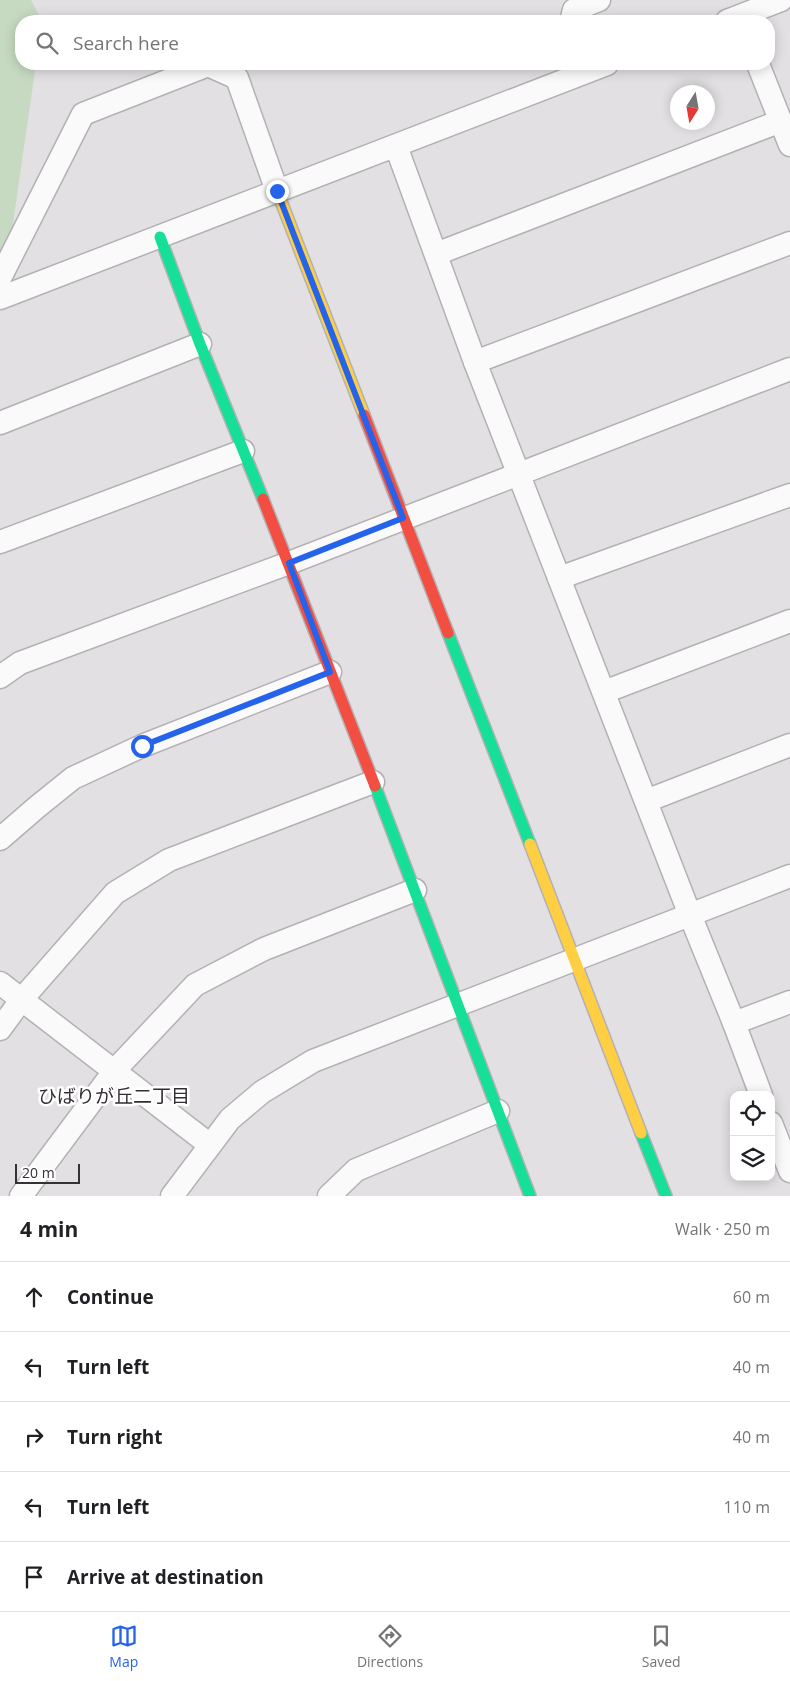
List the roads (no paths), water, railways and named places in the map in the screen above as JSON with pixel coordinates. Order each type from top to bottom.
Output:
[{"type":"street","points":[[573,15],[574,10],[600,0]]},
{"type":"street","points":[[747,15],[781,0]]},
{"type":"street","points":[[0,278],[83,114],[195,70]]},
{"type":"street","points":[[219,70],[237,78],[277,191],[666,1196]]},
{"type":"street","points":[[0,298],[396,146],[586,70]]},
{"type":"street","points":[[760,70],[790,145]]},
{"type":"street","points":[[436,254],[781,120]]},
{"type":"street","points":[[396,146],[475,362],[760,1091]]},
{"type":"street","points":[[160,237],[200,344],[289,563],[459,1005],[530,1196]]},
{"type":"street","points":[[475,362],[790,243]]},
{"type":"street","points":[[0,423],[200,344]]},
{"type":"street","points":[[0,677],[20,663],[289,563],[790,369]]},
{"type":"street","points":[[0,542],[243,451]]},
{"type":"street","points":[[559,578],[790,495]]},
{"type":"street","points":[[604,692],[790,620]]},
{"type":"street","points":[[0,840],[73,778],[142,746],[330,672]]},
{"type":"street","points":[[646,801],[790,745]]},
{"type":"street","points":[[0,1029],[22,999],[115,893],[169,860],[373,782]]},
{"type":"street","points":[[172,1196],[230,1119],[262,1092],[313,1061],[790,876]]},
{"type":"street","points":[[21,1196],[115,1070],[195,985],[264,949],[415,890]]},
{"type":"street","points":[[0,983],[210,1145]]},
{"type":"street","points":[[734,1023],[790,1002]]},
{"type":"street","points":[[329,1196],[356,1170],[498,1111]]},
{"type":"street","points":[[779,1127],[790,1171]]},
{"type":"district","name":"ひばりが丘二丁目","points":[[114,1096]]}]
